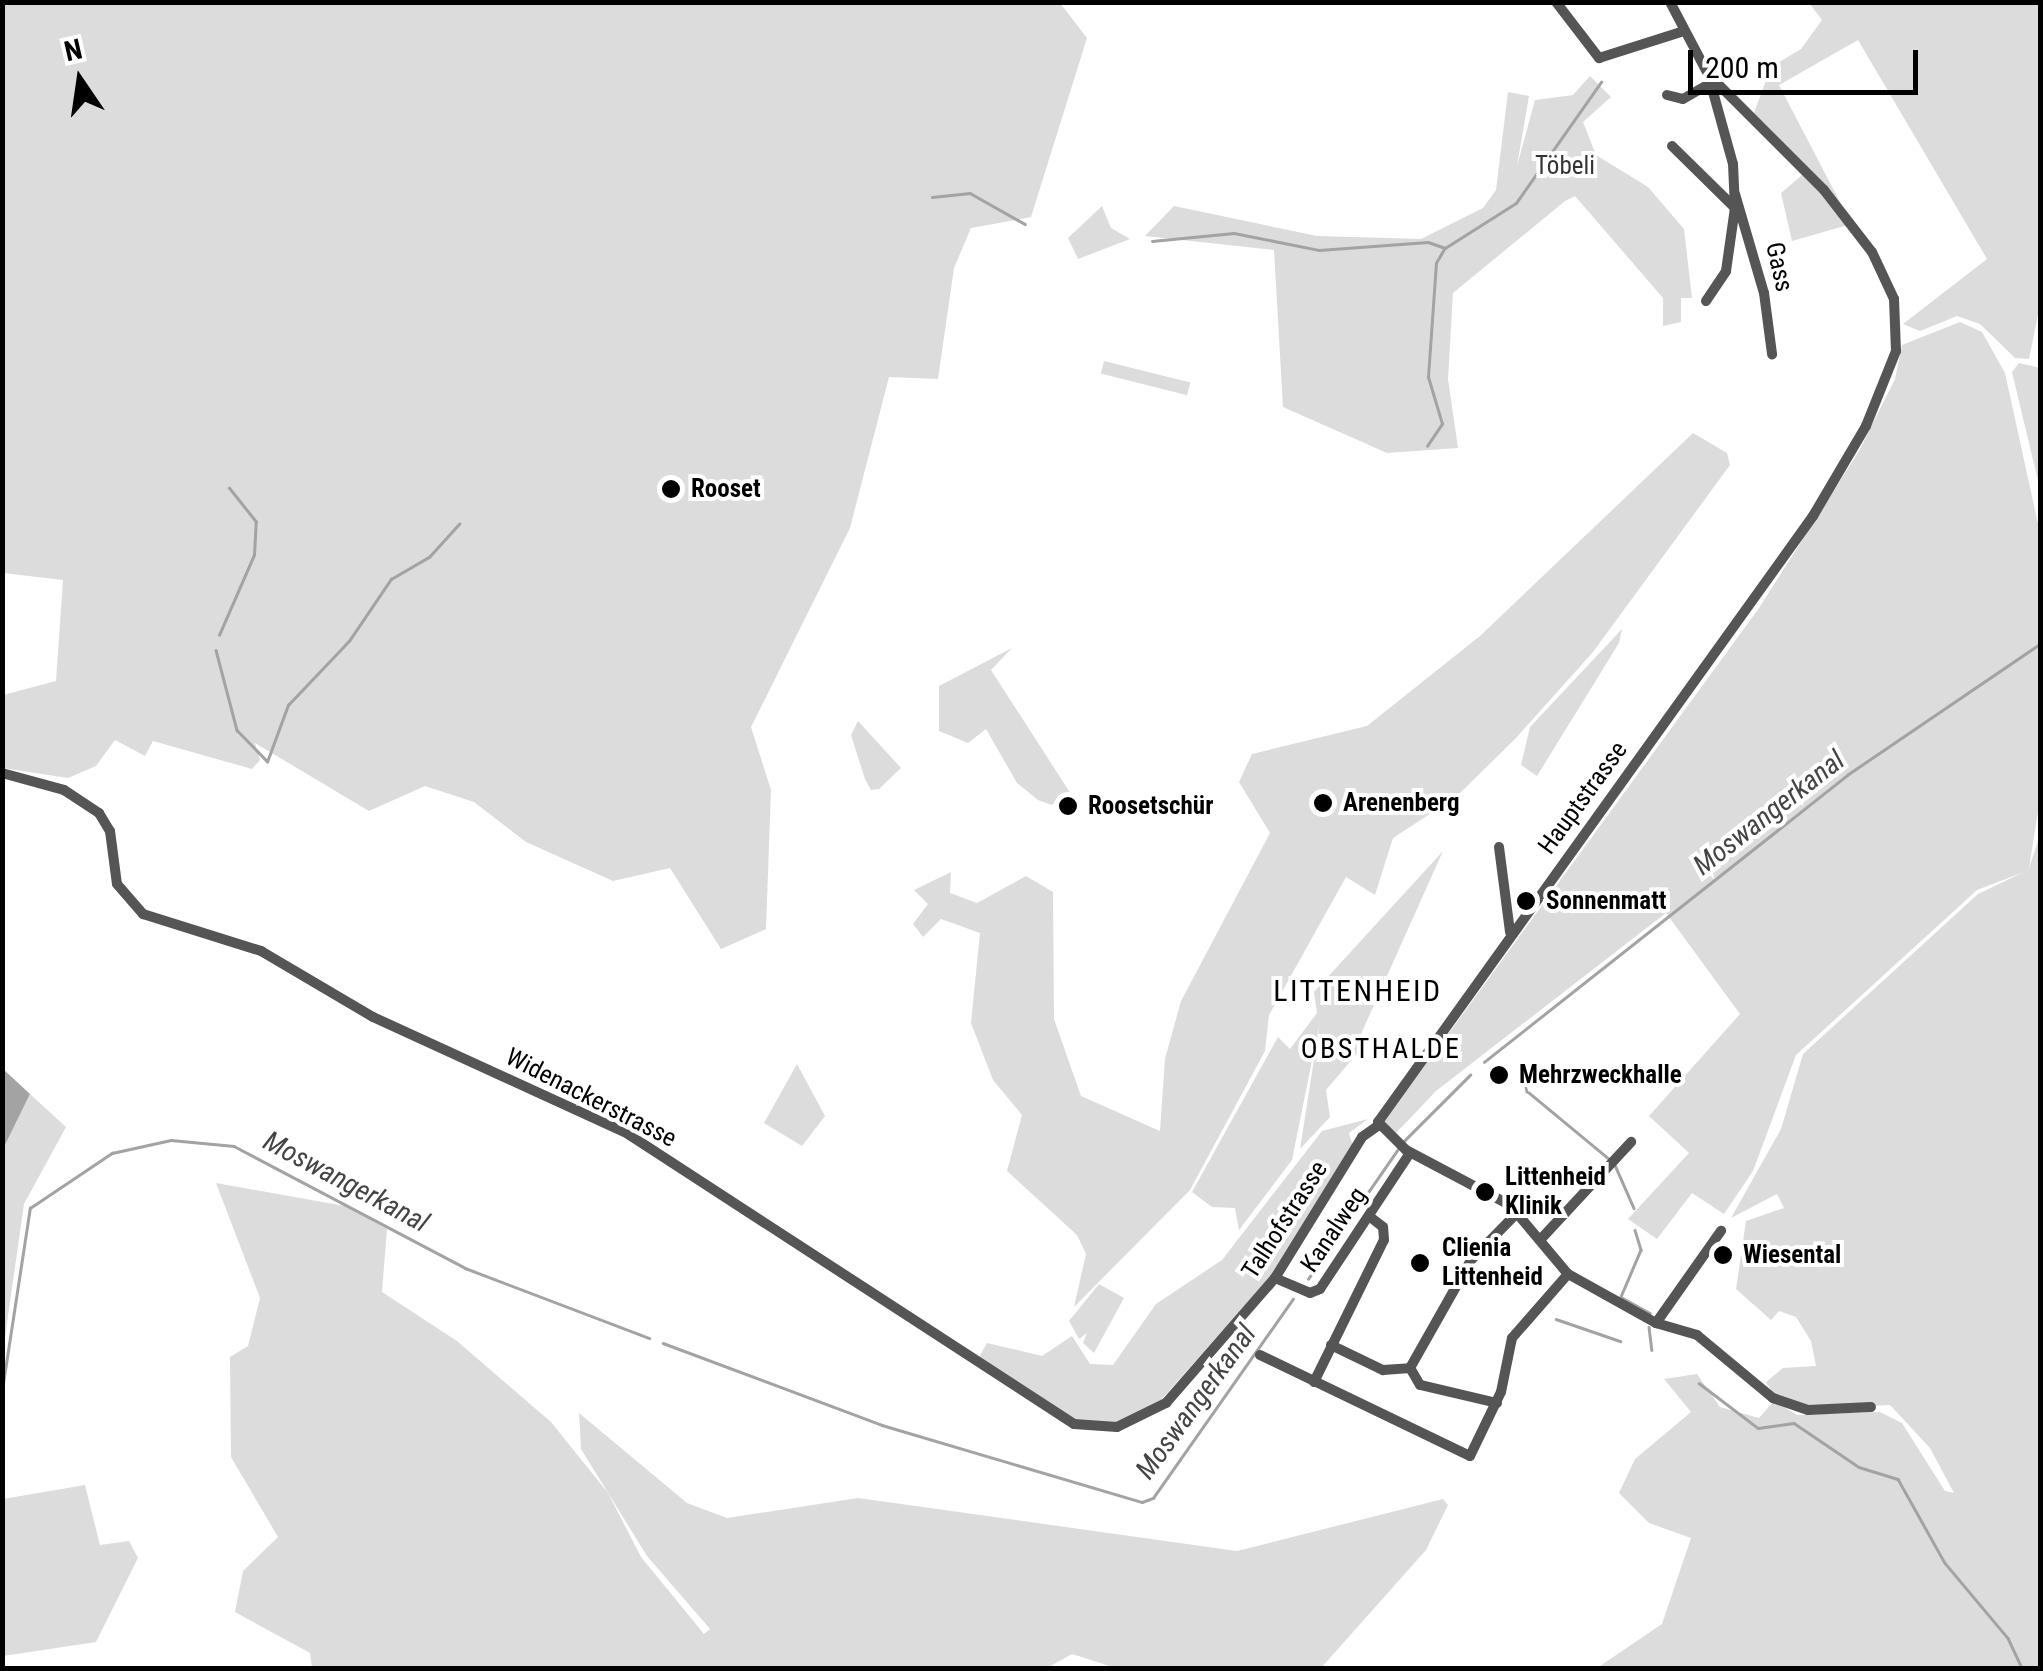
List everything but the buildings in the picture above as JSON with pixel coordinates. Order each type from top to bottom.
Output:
[{"type":"street","points":[[1556,2],[1599,58],[1681,32]]},
{"type":"street","name":"Hauptstrasse","points":[[1378,1125],[1382,1107],[1813,516],[1866,426],[1896,351],[1894,298],[1866,243],[1708,80],[1681,32],[1670,2]]},
{"type":"street","points":[[1667,96],[1684,99],[1708,80],[1724,124],[1735,208],[1726,270],[1706,300]]},
{"type":"street","points":[[1672,146],[1735,208]]},
{"type":"street","name":"Gass","points":[[1735,194],[1764,293],[1772,354]]},
{"type":"street","name":"Widenackerstrasse","points":[[2,773],[64,790],[99,812],[110,830],[116,884],[144,914],[261,952],[373,1018],[628,1134],[1074,1424],[1118,1426],[1144,1418],[1224,1337]]},
{"type":"street","points":[[1498,847],[1510,932]]},
{"type":"street","points":[[1378,1125],[1392,1142],[1517,1213],[1568,1274],[1656,1323],[1698,1335],[1793,1408],[1871,1407]]},
{"type":"street","name":"Talhofstrasse","points":[[1224,1337],[1275,1278],[1362,1137],[1378,1125]]},
{"type":"street","points":[[1540,1240],[1631,1142]]},
{"type":"street","name":"Kanalweg","points":[[1275,1278],[1310,1293],[1320,1289],[1408,1152]]},
{"type":"street","points":[[1410,1368],[1471,1260],[1517,1213]]},
{"type":"street","points":[[1314,1382],[1384,1240],[1386,1230],[1368,1216]]},
{"type":"street","points":[[1656,1323],[1721,1231]]},
{"type":"street","points":[[1260,1356],[1466,1456],[1497,1403],[1512,1338],[1568,1274]]},
{"type":"street","points":[[1332,1345],[1383,1370],[1410,1368]]},
{"type":"street","points":[[1410,1368],[1420,1385],[1497,1403]]},
{"type":"green space","points":[[2,3],[1060,3],[1087,38],[1031,217],[971,228],[954,268],[938,379],[889,377],[850,528],[751,727],[771,790],[766,929],[721,949],[670,868],[613,881],[526,842],[474,802],[425,786],[369,811],[255,743],[260,760],[252,769],[153,741],[145,756],[115,740],[96,766],[68,778],[3,768],[3,695],[56,681],[63,580],[3,573]]},
{"type":"green space","points":[[1809,3],[2040,3],[2040,305],[2029,359],[2015,358],[1980,324],[1957,316],[1920,331],[1903,324],[1987,259],[1858,40],[1779,85],[1840,202],[1754,113],[1771,67],[1801,49],[1822,20]]},
{"type":"green space","name":"Töbeli","points":[[1590,76],[1611,97],[1583,122],[1596,155],[1648,187],[1684,229],[1692,298],[1681,298],[1681,322],[1663,326],[1663,298],[1575,196],[1565,201],[1453,293],[1448,379],[1458,448],[1387,453],[1283,407],[1274,250],[1145,236],[1174,206],[1317,236],[1421,239],[1483,208],[1496,190],[1508,92],[1529,96],[1517,166],[1535,100],[1573,95]]},
{"type":"green space","points":[[1802,175],[1848,225],[1792,241],[1781,193]]},
{"type":"green space","points":[[1102,206],[1111,228],[1130,239],[1078,259],[1068,238]]},
{"type":"green space","points":[[1960,322],[1982,332],[2005,373],[2040,533],[2040,799],[2029,868],[2040,835],[2040,1668],[1597,1668],[1662,1624],[1691,1538],[1649,1523],[1619,1493],[1635,1459],[1691,1412],[1664,1379],[1697,1374],[1720,1407],[1759,1418],[1774,1401],[1797,1415],[1880,1412],[1902,1423],[1945,1491],[1954,1493],[1930,1448],[1890,1405],[1810,1409],[1772,1392],[1766,1382],[1783,1368],[1816,1366],[1811,1341],[1796,1317],[1779,1311],[1771,1320],[1736,1289],[1746,1221],[1784,1208],[1777,1194],[1731,1218],[1781,1129],[1803,1054],[1978,894],[2024,872],[1977,890],[1796,1055],[1753,1171],[1724,1214],[1692,1193],[1657,1239],[1628,1219],[1689,1153],[1649,1116],[1740,1014],[1666,913],[1436,1091],[1395,1134],[1384,1122],[1759,608],[1859,451],[1895,379],[1902,345]]},
{"type":"green space","points":[[1104,361],[1190,383],[1187,395],[1101,374]]},
{"type":"green space","points":[[2019,363],[2040,368],[2040,489],[2012,372]]},
{"type":"green space","points":[[1693,433],[1727,453],[1730,465],[1593,652],[1516,738],[1456,797],[1393,838],[1375,895],[1346,877],[1269,1015],[1265,1051],[1190,1190],[1074,1307],[1086,1254],[1077,1235],[1007,1171],[1022,1115],[993,1080],[971,1023],[980,933],[941,919],[923,937],[913,924],[928,904],[914,890],[951,872],[950,893],[977,903],[1026,876],[1053,892],[1054,1019],[1081,1096],[1160,1131],[1165,1059],[1181,1001],[1270,833],[1239,782],[1252,754],[1367,726],[1480,636]]},
{"type":"green space","points":[[1622,629],[1619,643],[1537,776],[1521,765],[1530,727]]},
{"type":"green space","points":[[1012,648],[991,670],[1078,805],[1059,796],[1052,805],[1038,800],[1017,783],[986,729],[968,743],[939,731],[939,686]]},
{"type":"green space","points":[[858,721],[901,768],[879,789],[871,790],[865,779],[851,735]]},
{"type":"green space","points":[[1443,851],[1361,1034],[1366,1043],[1326,1090],[1330,1117],[1300,1149],[1320,1021],[1292,1160],[1239,1230],[1235,1208],[1212,1207],[1192,1192],[1278,1037],[1290,1049],[1317,1013],[1314,992]]},
{"type":"green space","points":[[797,1064],[825,1116],[802,1146],[764,1123]]},
{"type":"green space","points":[[30,1094],[66,1127],[24,1204],[3,1351],[3,1149]]},
{"type":"green space","points":[[1368,1119],[1349,1133],[1353,1146],[1281,1264],[1153,1409],[1124,1422],[1076,1426],[978,1359],[987,1343],[1042,1356],[1072,1336],[1090,1364],[1113,1365],[1156,1304],[1222,1260],[1322,1131]]},
{"type":"green space","points":[[216,1183],[345,1206],[387,1229],[382,1292],[457,1341],[551,1422],[608,1493],[641,1557],[704,1634],[710,1629],[647,1556],[581,1449],[579,1413],[687,1503],[727,1518],[858,1498],[1237,1551],[1443,1499],[1448,1505],[1426,1550],[1321,1668],[1116,1668],[1072,1654],[1047,1668],[312,1668],[310,1653],[235,1612],[243,1571],[278,1537],[231,1457],[230,1357],[248,1346],[260,1298]]},
{"type":"green space","points":[[1099,1284],[1124,1298],[1094,1353],[1083,1343],[1087,1333],[1079,1339],[1069,1321]]},
{"type":"green space","points":[[85,1485],[100,1545],[129,1541],[138,1558],[96,1642],[3,1656],[3,1499]]},
{"type":"shaded area","points":[[3,1069],[30,1094],[3,1149]]},
{"type":"waterway","points":[[1152,241],[1234,233],[1319,250],[1428,242],[1445,248],[1516,203],[1601,82]]},
{"type":"waterway","points":[[932,197],[970,193],[1025,224]]},
{"type":"waterway","points":[[1427,446],[1442,424],[1428,377],[1436,263],[1444,249]]},
{"type":"waterway","points":[[219,635],[254,555],[256,522],[229,488]]},
{"type":"waterway","points":[[267,762],[288,705],[349,641],[391,579],[429,557],[459,524]]},
{"type":"waterway","name":"Moswangerkanal","points":[[1484,1062],[1847,775],[2040,644]]},
{"type":"waterway","points":[[216,650],[237,730],[267,761]]},
{"type":"waterway","points":[[1522,1068],[1527,1091],[1608,1158]]},
{"type":"waterway","points":[[1403,1142],[1470,1075]]},
{"type":"waterway","name":"Moswangerkanal","points":[[2,1390],[30,1208],[112,1153],[171,1140],[234,1146],[465,1268],[649,1338]]},
{"type":"waterway","points":[[1308,1279],[1398,1149]]},
{"type":"waterway","points":[[1615,1165],[1634,1208]]},
{"type":"waterway","points":[[1635,1230],[1641,1250],[1621,1297],[1650,1313]]},
{"type":"waterway","name":"Moswangerkanal","points":[[663,1343],[882,1425],[1142,1502],[1153,1498],[1293,1299]]},
{"type":"waterway","points":[[1556,1319],[1620,1341]]},
{"type":"waterway","points":[[1649,1327],[1652,1350]]},
{"type":"waterway","points":[[1699,1383],[1758,1428],[1794,1423],[1859,1467],[1898,1479],[1945,1563],[2008,1638],[2022,1668]]},
{"type":"place","name":"Rooset","points":[[671,489]]},
{"type":"place","name":"Arenenberg","points":[[1323,803]]},
{"type":"place","name":"Roosetschür","points":[[1068,806]]},
{"type":"place","name":"Sonnenmatt","points":[[1526,901]]},
{"type":"place","name":"Mehrzweckhalle","points":[[1499,1075]]},
{"type":"place","name":"Littenheid Klinik","points":[[1485,1192]]},
{"type":"place","name":"Wiesental","points":[[1723,1255]]},
{"type":"place","name":"Clienia Littenheid","points":[[1420,1263]]},
{"type":"district","name":"LITTENHEID","points":[[1358,991]]},
{"type":"district","name":"OBSTHALDE","points":[[1381,1049]]}]
